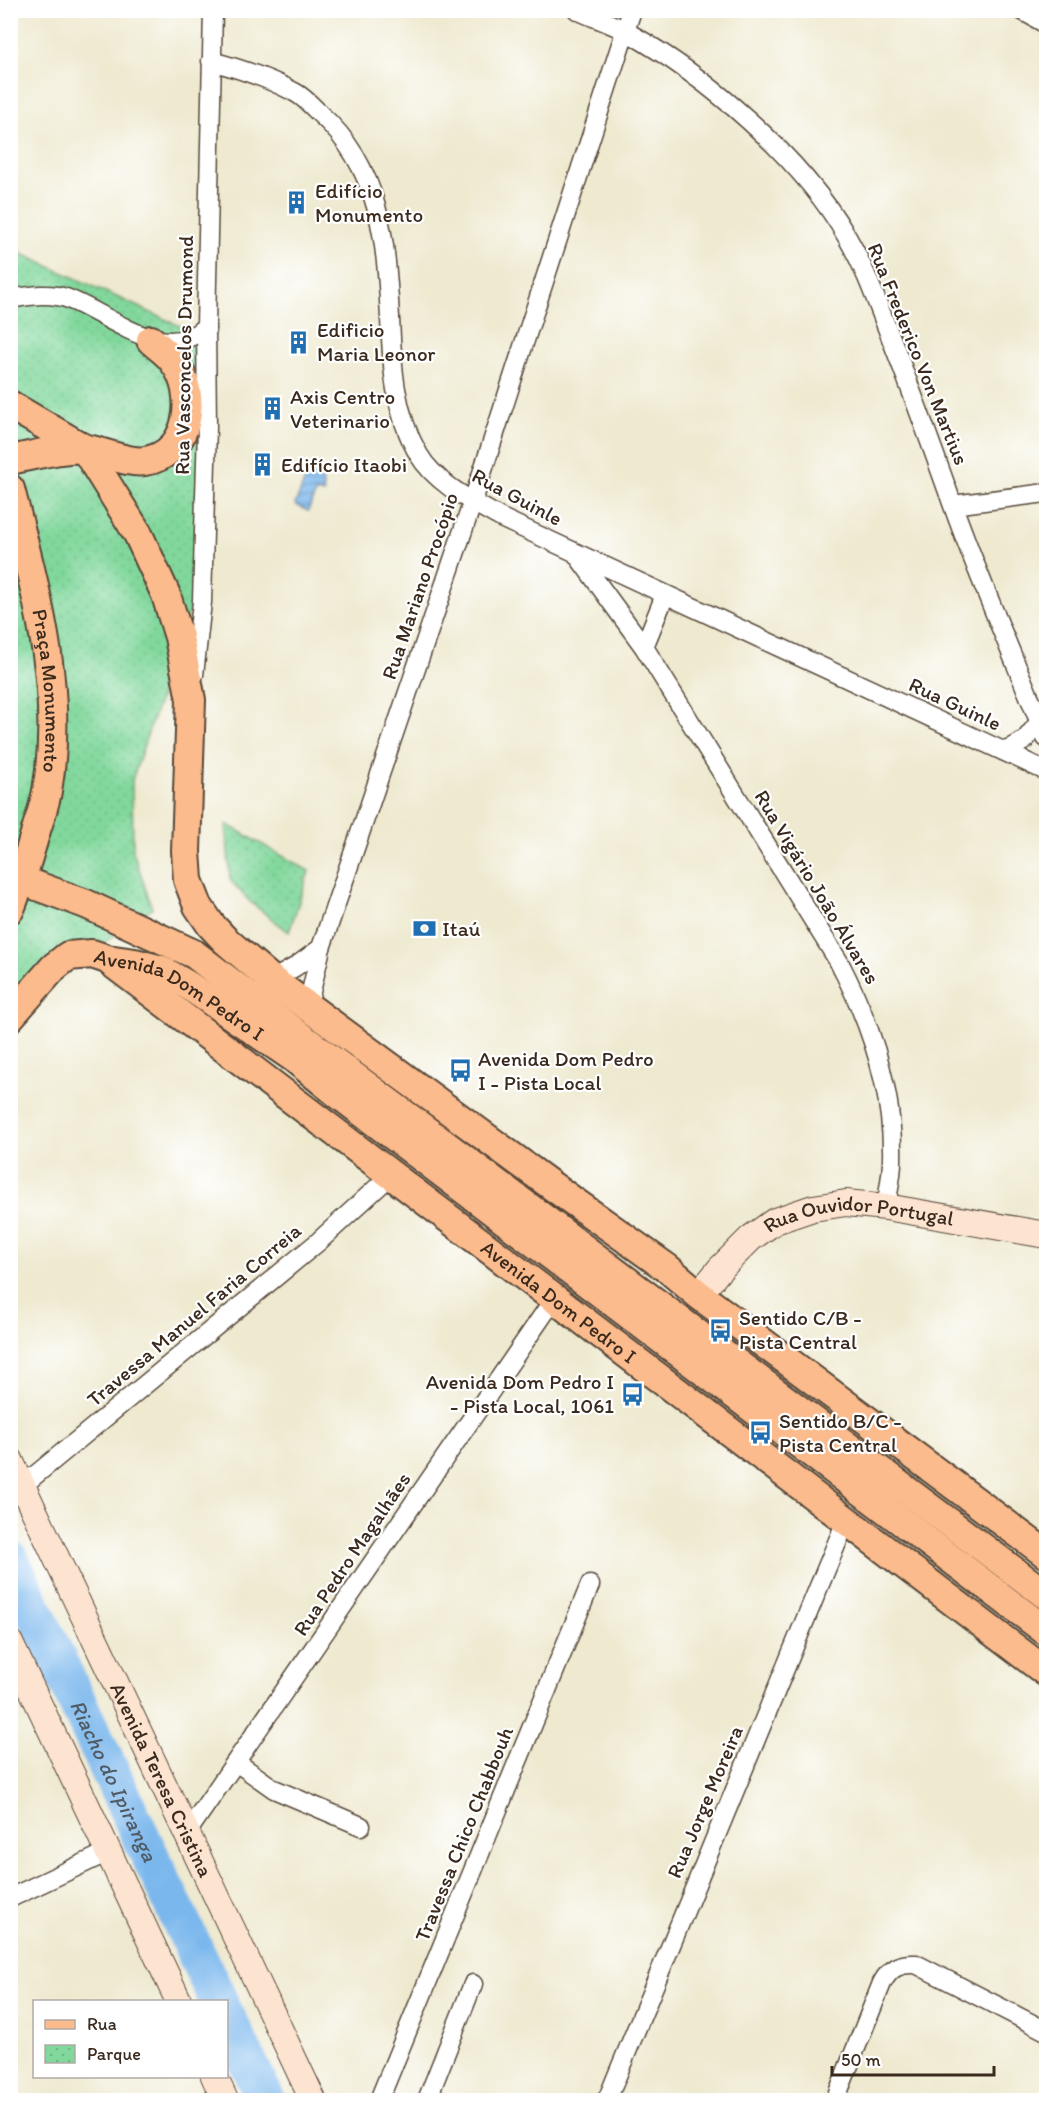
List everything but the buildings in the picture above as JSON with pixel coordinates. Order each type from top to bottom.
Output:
[{"type":"main road","points":[[10,460],[46,452],[85,449],[142,462],[161,457],[176,444],[187,417],[189,403],[186,384],[174,362],[151,340]]},
{"type":"main road","points":[[10,405],[85,449],[138,534],[166,595],[179,637],[191,700],[186,851],[189,880],[198,906],[211,925],[273,981],[667,1268],[699,1295],[1047,1554]]},
{"type":"main road","name":"Praça Monumento","points":[[10,489],[34,585],[50,665],[53,726],[47,792],[16,878],[10,909]]},
{"type":"main road","name":"Avenida Dom Pedro I","points":[[16,878],[86,904],[194,954],[245,994],[297,1047],[337,1093],[1047,1630]]},
{"type":"main road","points":[[10,1017],[54,967],[68,956],[92,954],[107,959]]},
{"type":"main road","name":"Avenida Dom Pedro I","points":[[107,959],[162,970],[297,1047],[1047,1595]]},
{"type":"main road","name":"Avenida Dom Pedro I","points":[[107,959],[1047,1672]]},
{"type":"main road","points":[[289,1098],[297,1047],[308,1005]]},
{"type":"main road","name":"Rua Ouvidor Portugal","points":[[699,1295],[719,1270],[751,1238],[774,1221],[813,1208],[846,1203],[886,1207],[1047,1235]]},
{"type":"main road","name":"Avenida Teresa Cristina","points":[[10,1460],[313,2100]]},
{"type":"main road","points":[[10,1643],[179,2000]]},
{"type":"main road","points":[[215,2078],[225,2100]]},
{"type":"street","name":"Rua Vasconcelos Drumond","points":[[191,700],[202,602],[213,10]]},
{"type":"street","name":"Rua Frederico Von Martius","points":[[577,10],[626,31],[683,66],[729,104],[781,151],[823,201],[847,236],[867,277],[915,397],[952,505],[1047,738]]},
{"type":"street","name":"Rua Mariano Procópio","points":[[308,1005],[321,948],[473,501],[632,10]]},
{"type":"street","points":[[1021,10],[1047,24]]},
{"type":"street","name":"Rua Guinle","points":[[211,61],[255,73],[298,94],[335,127],[360,162],[376,200],[387,263],[392,375],[402,421],[419,456],[443,482],[501,518],[576,554],[1047,771]]},
{"type":"street","points":[[10,299],[46,295],[65,298],[151,340],[183,341],[196,336],[206,326]]},
{"type":"street","points":[[952,505],[1047,493]]},
{"type":"street","name":"Rua Vigário João Álvares","points":[[576,554],[644,646],[839,962],[856,996],[870,1032],[883,1078],[891,1124],[892,1163],[886,1207]]},
{"type":"street","points":[[644,646],[665,595]]},
{"type":"street","points":[[1005,752],[1025,740],[1040,721]]},
{"type":"street","points":[[245,994],[273,981],[321,948]]},
{"type":"street","name":"Travessa Manuel Faria Correia","points":[[22,1486],[318,1242],[391,1175]]},
{"type":"street","name":"Rua Pedro Magalhães","points":[[186,1834],[554,1299]]},
{"type":"street","name":"Rua Jorge Moreira","points":[[607,2100],[846,1521]]},
{"type":"street","name":"Travessa Chico Chabbouh","points":[[379,2100],[590,1585]]},
{"type":"street","points":[[236,1762],[274,1789],[361,1826]]},
{"type":"street","points":[[10,1898],[108,1852]]},
{"type":"street","points":[[835,2100],[882,1983],[889,1971],[906,1963],[916,1964],[1047,2031]]},
{"type":"street","points":[[427,2100],[473,1984]]},
{"type":"green space","points":[[11,249],[187,329],[196,340],[201,416],[192,604],[132,780],[133,851],[152,908],[97,948],[11,1002]]},
{"type":"green space","points":[[226,824],[309,871],[289,932],[249,901],[230,880]]},
{"type":"water","points":[[308,472],[322,478],[324,494],[316,492],[308,511],[295,505]]},
{"type":"waterway","name":"Riacho do Ipiranga","points":[[10,1560],[218,2000]]},
{"type":"waterway","name":"Riacho do Ipiranga","points":[[228,2021],[266,2100]]},
{"type":"place","name":"Edifício Monumento","points":[[297,203]]},
{"type":"place","name":"Edificio Maria Leonor","points":[[299,342]]},
{"type":"place","name":"Axis Centro Veterinario","points":[[272,409]]},
{"type":"place","name":"Edifício Itaobi","points":[[263,465]]},
{"type":"place","name":"Itaú","points":[[424,929]]},
{"type":"place","name":"Avenida Dom Pedro I - Pista Local","points":[[460,1071]]},
{"type":"place","name":"Sentido C/B - Pista Central","points":[[721,1330]]},
{"type":"place","name":"Avenida Dom Pedro I - Pista Local, 1061","points":[[632,1394]]},
{"type":"place","name":"Sentido B/C - Pista Central","points":[[761,1433]]}]
